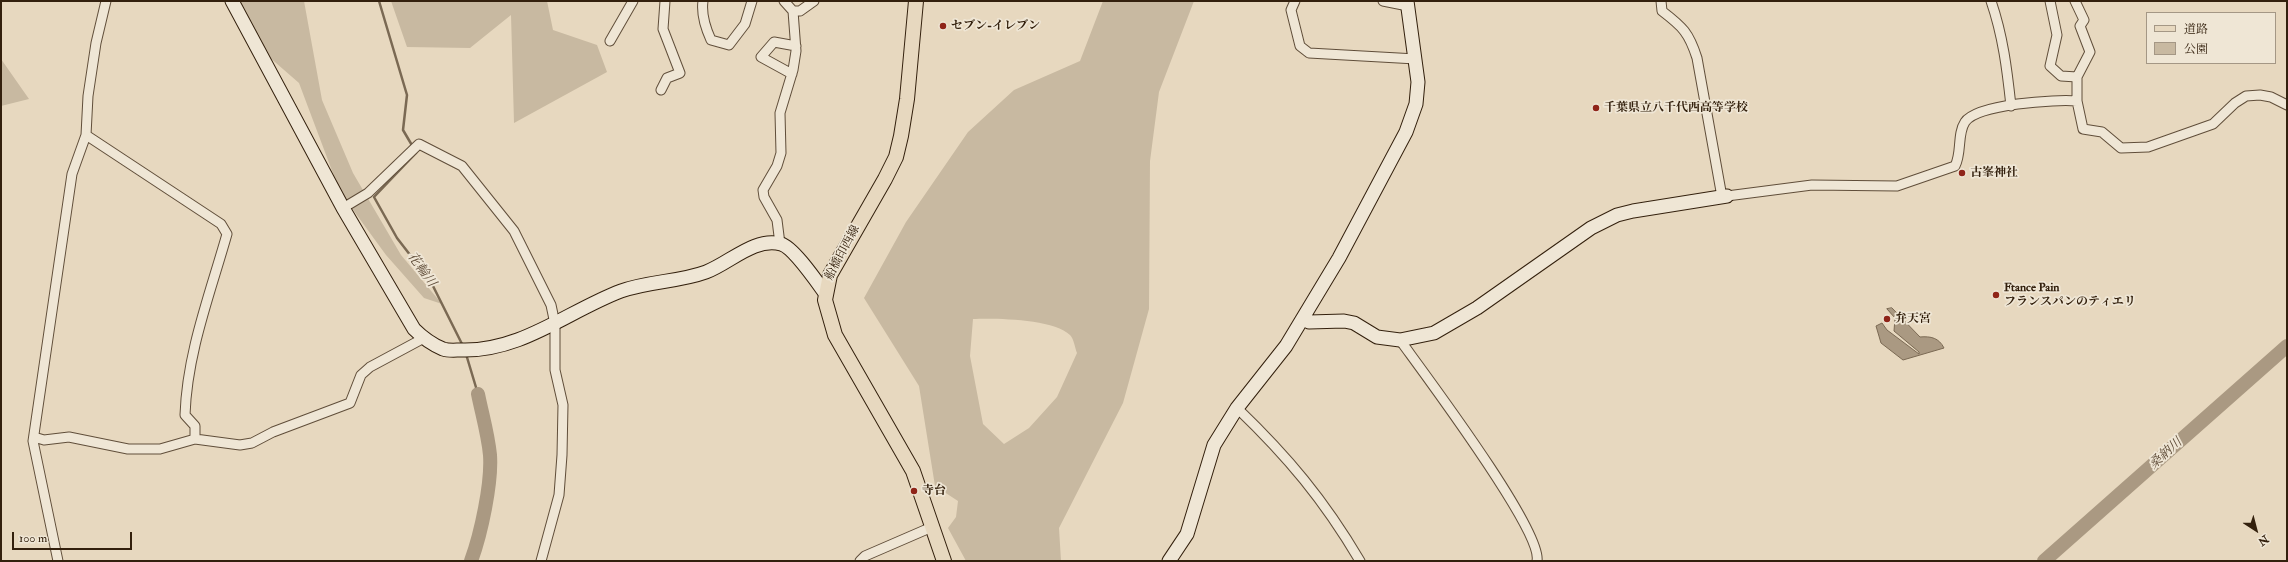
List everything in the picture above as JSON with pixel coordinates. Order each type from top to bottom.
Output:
[{"type":"main road","name":"船橋印西線","points":[[916,1],[902,136],[896,157],[885,180],[830,275],[825,293],[829,320],[835,335],[905,455],[919,487],[944,561]]},
{"type":"street","points":[[58,561],[40,476],[34,437],[72,174],[86,136],[88,96],[96,43],[106,1]]},
{"type":"street","points":[[232,1],[344,208],[414,329],[424,338],[445,350],[469,351],[496,347],[518,340],[555,324],[619,292],[636,286],[682,279],[707,272],[758,246],[780,244],[794,251],[825,293]]},
{"type":"street","points":[[610,41],[633,1]]},
{"type":"street","points":[[661,90],[667,78],[680,73],[663,29],[665,1]]},
{"type":"street","points":[[703,1],[702,10],[704,22],[711,40],[729,45],[745,24],[752,1]]},
{"type":"street","points":[[780,244],[777,220],[764,197],[764,190],[777,166],[781,153],[780,113],[792,74],[796,46],[794,11],[784,1]]},
{"type":"street","points":[[794,11],[800,11],[814,1]]},
{"type":"street","points":[[1294,1],[1291,10],[1300,46],[1309,53],[1416,59]]},
{"type":"street","points":[[1169,561],[1187,534],[1214,445],[1237,408],[1263,377],[1303,318],[1339,258],[1406,132],[1416,104],[1418,82],[1416,59],[1407,4],[1383,1]]},
{"type":"street","points":[[1661,1],[1662,11],[1680,26],[1690,37],[1697,58],[1724,197]]},
{"type":"street","points":[[1991,1],[2000,28],[2004,47],[2011,106]]},
{"type":"street","points":[[2050,1],[2057,35],[2050,66],[2061,76],[2077,77]]},
{"type":"street","points":[[2075,1],[2084,20],[2080,26],[2090,52],[2077,77],[2077,102],[2083,129],[2102,132],[2121,148],[2148,147],[2213,124],[2235,103],[2246,96],[2260,94],[2272,97],[2287,105]]},
{"type":"street","points":[[792,74],[761,57],[774,42],[796,46]]},
{"type":"street","points":[[1303,318],[1309,322],[1349,322],[1377,337],[1400,340],[1434,333],[1477,308],[1590,228],[1617,216],[1633,211],[1812,185],[1883,187],[1907,183],[1955,166],[1959,159],[1962,127],[1973,114],[2035,101],[2077,102]]},
{"type":"street","points":[[86,136],[221,224],[227,234],[194,345],[186,391],[185,415],[195,426],[195,440]]},
{"type":"street","points":[[344,208],[368,193],[419,144],[462,166],[514,231],[551,305],[555,324],[555,370],[563,405],[562,455],[559,495],[541,561]]},
{"type":"street","points":[[34,437],[44,440],[69,437],[128,449],[160,449],[195,440],[240,445],[252,443],[273,432],[350,403],[361,375],[370,367],[424,338]]},
{"type":"street","points":[[1400,340],[1484,458],[1530,535],[1537,552],[1537,561]]},
{"type":"street","points":[[1237,408],[1274,443],[1306,480],[1341,528],[1360,561]]},
{"type":"street","points":[[864,559],[932,527]]},
{"type":"green space","points":[[239,1],[304,1],[322,100],[353,173],[401,255],[442,304],[424,298],[386,255],[340,192],[299,83],[268,56]]},
{"type":"green space","points":[[391,1],[547,1],[553,30],[597,45],[607,72],[514,123],[511,15],[470,48],[407,47]]},
{"type":"green space","points":[[1103,1],[1194,1],[1159,92],[1150,161],[1149,309],[1123,403],[1059,528],[1061,561],[966,561],[948,528],[956,517],[958,501],[935,486],[919,386],[864,298],[906,222],[968,132],[1014,90],[1080,61]],"holes":[[[973,319],[1009,319],[1051,326],[1070,335],[1077,353],[1057,397],[1029,428],[1004,444],[983,424],[970,356]]]},
{"type":"green space","points":[[1,59],[29,99],[1,106]]},
{"type":"shaded area","points":[[1892,308],[1920,337],[1934,338],[1940,342],[1944,348],[1903,360],[1881,343],[1876,326],[1882,323],[1887,330],[1919,354],[1919,352],[1894,331],[1895,318],[1887,309]]},
{"type":"waterway","name":"花輪川","points":[[379,1],[407,95],[403,130],[413,147]]},
{"type":"waterway","name":"花輪川","points":[[416,153],[374,197],[397,238],[431,282],[463,346]]},
{"type":"waterway","name":"桑納川","points":[[2044,561],[2287,346]]},
{"type":"waterway","name":"花輪川","points":[[466,354],[478,394]]},
{"type":"waterway","name":"花輪川","points":[[471,561],[488,494],[490,466],[488,439],[478,394]]},
{"type":"place","name":"セブン-イレブン","points":[[943,26]]},
{"type":"place","name":"千葉県立八千代西高等学校","points":[[1596,108]]},
{"type":"place","name":"古峯神社","points":[[1962,173]]},
{"type":"place","name":"Ftance Pain フランスパンのティエリ","points":[[1996,295]]},
{"type":"place","name":"弁天宮","points":[[1887,319]]},
{"type":"place","name":"寺台","points":[[914,491]]}]
